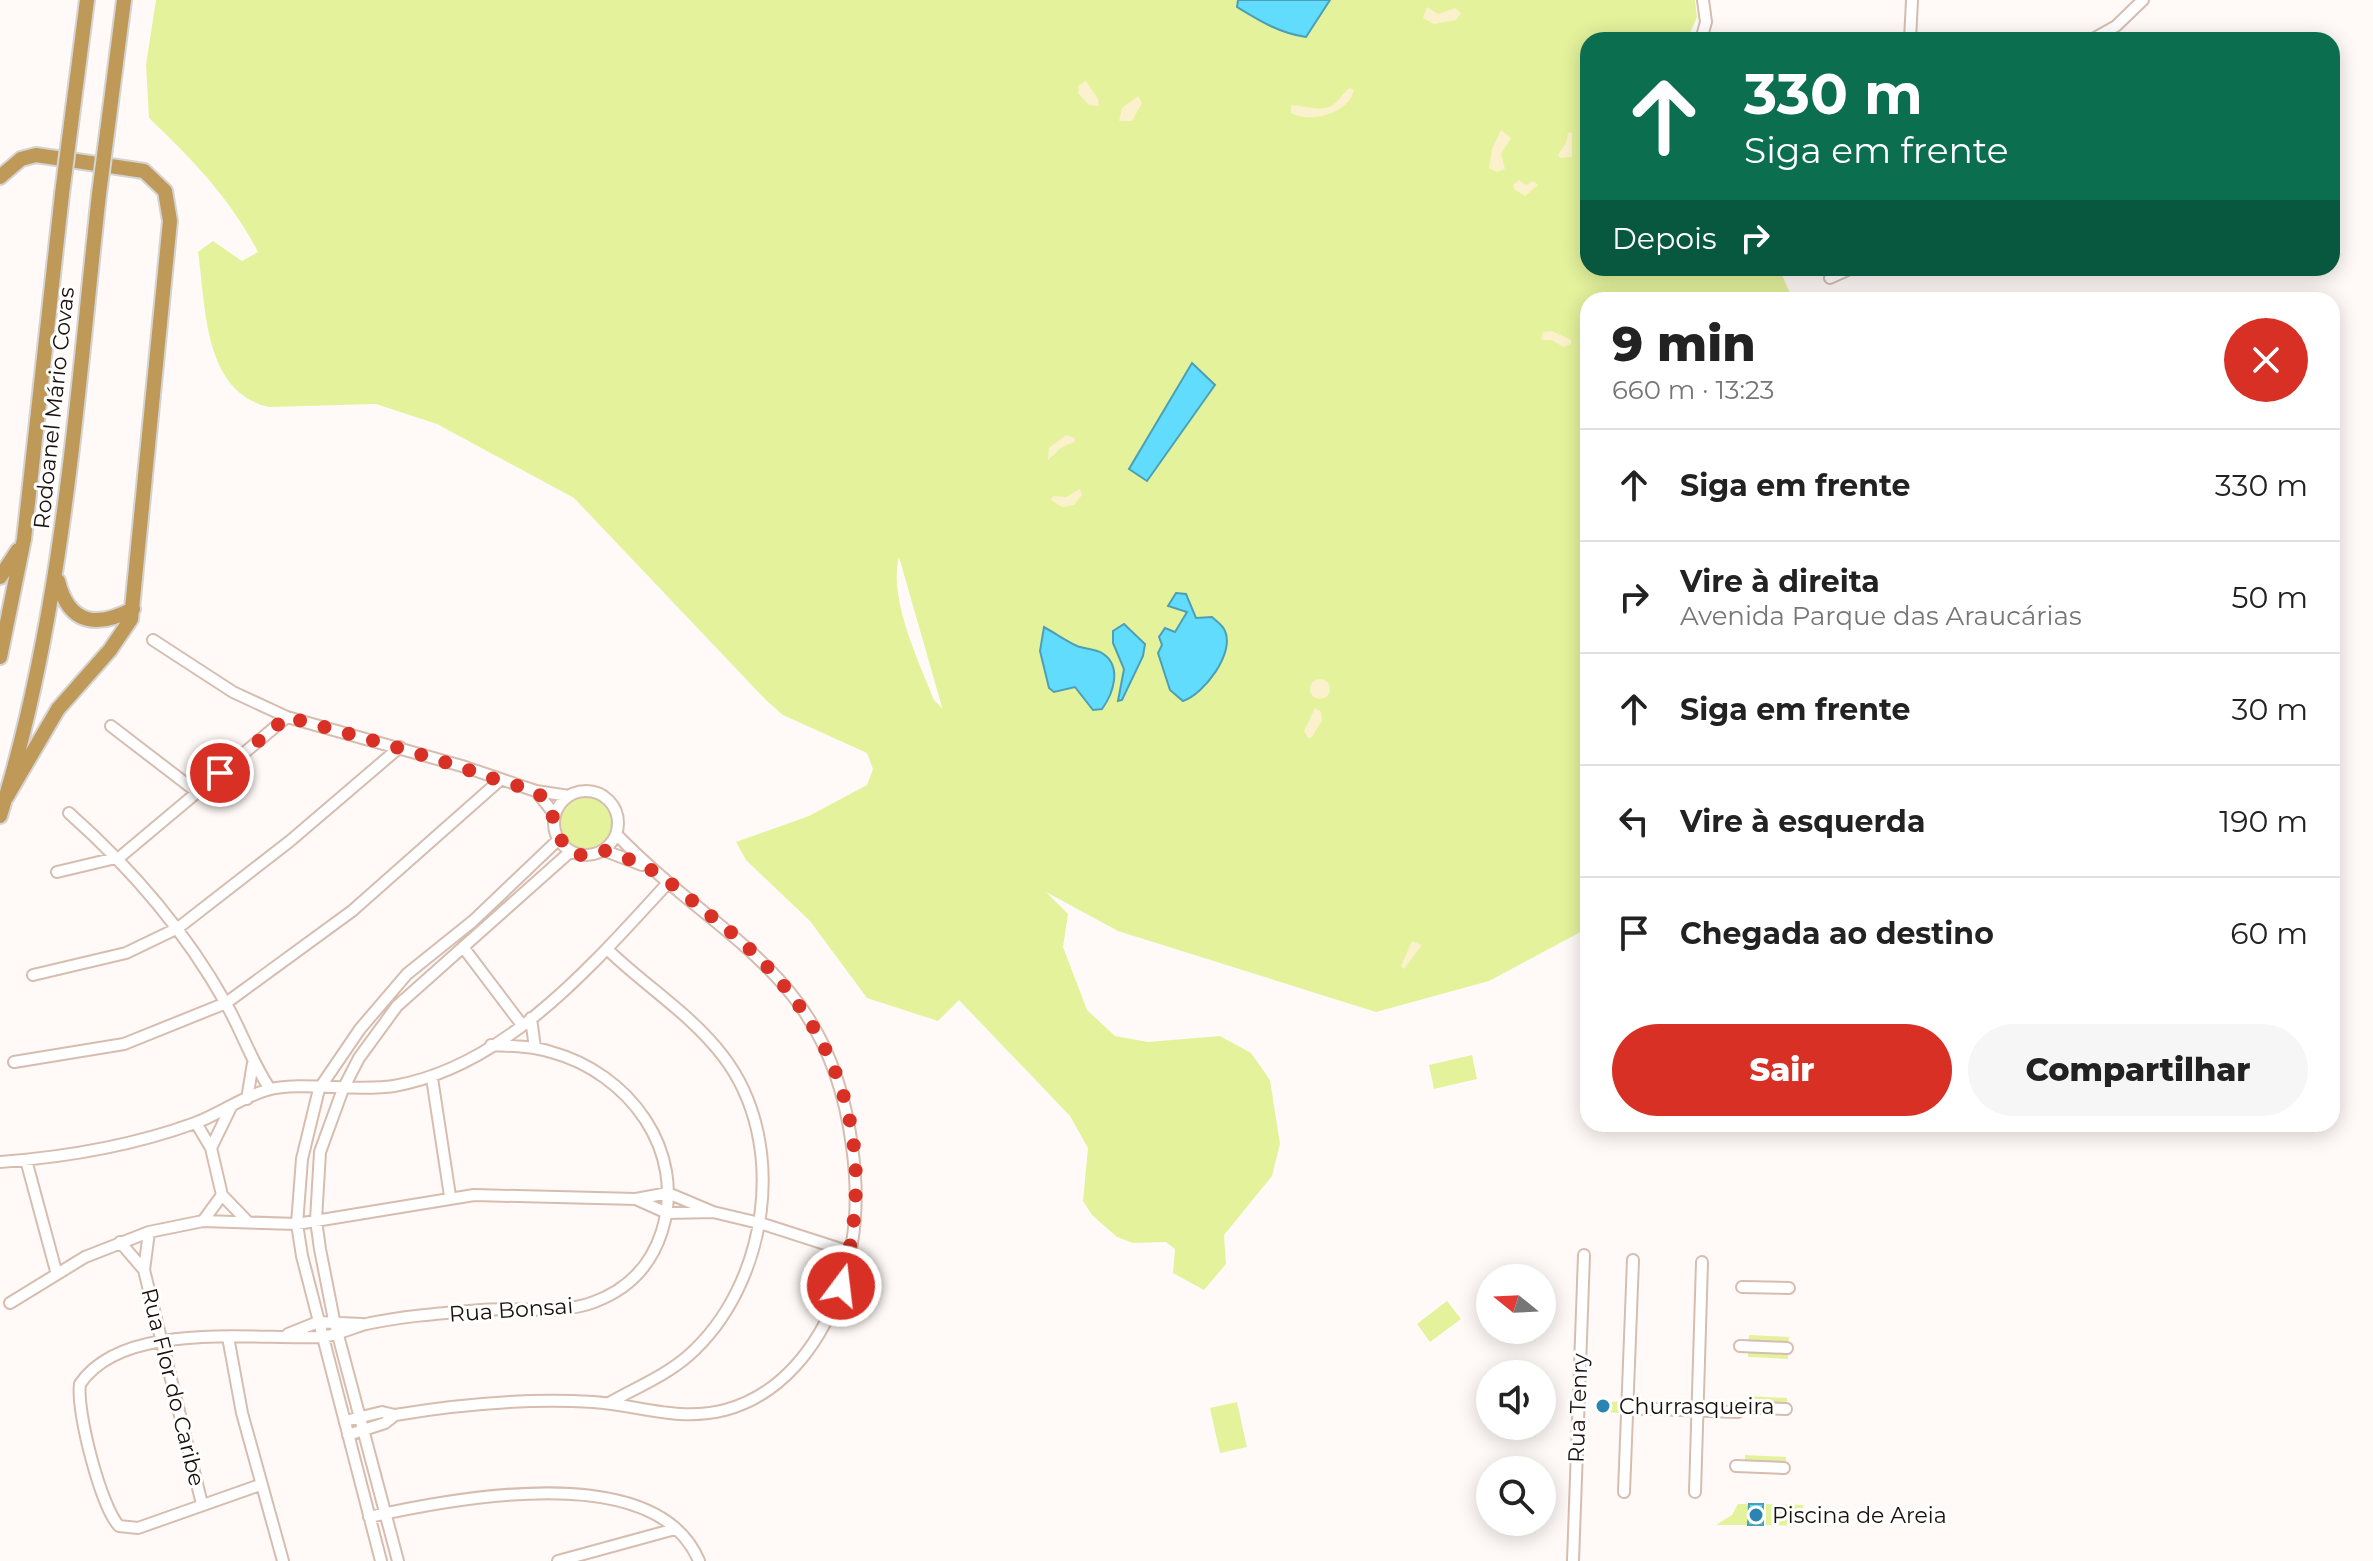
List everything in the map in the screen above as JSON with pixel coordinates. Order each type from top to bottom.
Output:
[{"type":"highway","name":"Rodoanel Mário Covas","points":[[0,657],[24,539],[87,0]]},
{"type":"highway","name":"Rodoanel Mário Covas","points":[[0,816],[37,675],[57,577],[99,194],[124,0]]},
{"type":"highway","points":[[0,177],[21,159],[36,155],[144,171],[165,191],[170,221],[133,609],[127,630],[58,709],[6,798]]},
{"type":"highway","points":[[0,577],[24,539]]},
{"type":"highway","points":[[57,577],[62,599],[84,618],[108,621],[133,609]]},
{"type":"street","points":[[1703,0],[1706,22],[1703,32]]},
{"type":"street","points":[[1910,32],[1912,0]]},
{"type":"street","points":[[2105,32],[2143,0]]},
{"type":"street","points":[[1830,278],[1834,276]]},
{"type":"street","points":[[153,640],[233,692],[287,717],[400,747],[536,791],[569,796],[588,791],[607,798],[617,815],[616,834],[603,850],[593,854],[571,851],[559,839],[555,815],[536,791]]},
{"type":"street","points":[[57,872],[120,857],[287,717]]},
{"type":"street","points":[[111,726],[197,792]]},
{"type":"street","points":[[33,975],[126,953],[178,928],[290,841],[400,747]]},
{"type":"street","points":[[14,1062],[124,1044],[226,1003],[352,911],[499,781]]},
{"type":"street","points":[[555,815],[569,796]]},
{"type":"street","points":[[69,813],[120,857],[178,928],[226,1003],[253,1063],[270,1089]]},
{"type":"street","points":[[348,1435],[395,1415],[487,1402],[609,1403],[654,1413],[699,1414],[746,1403],[766,1391],[805,1356],[820,1334],[841,1286],[850,1252],[857,1203],[856,1174],[837,1076],[823,1039],[807,1012],[759,956],[667,884],[616,834]]},
{"type":"street","points":[[381,1561],[318,1322],[297,1224],[302,1159],[319,1089],[360,1029],[407,974],[473,921],[559,839]]},
{"type":"street","points":[[603,850],[648,867]]},
{"type":"street","points":[[398,1561],[334,1320],[316,1220],[320,1152],[343,1089],[359,1058],[397,1006],[571,851]]},
{"type":"street","points":[[0,1162],[97,1151],[196,1123],[270,1089],[391,1086],[432,1078],[527,1022],[607,949],[667,884]]},
{"type":"street","points":[[463,947],[527,1022],[535,1048]]},
{"type":"street","points":[[607,949],[697,1025],[736,1076],[758,1146],[760,1224],[742,1281],[713,1328],[673,1368],[609,1403]]},
{"type":"street","name":"Rua Bonsai","points":[[365,1324],[477,1310],[593,1303],[637,1277],[656,1248],[667,1213],[668,1193],[663,1148],[643,1113],[606,1080],[582,1065],[535,1048],[491,1045]]},
{"type":"street","points":[[247,1099],[253,1063]]},
{"type":"street","points":[[432,1078],[450,1196]]},
{"type":"street","points":[[211,1148],[231,1107]]},
{"type":"street","points":[[196,1123],[211,1148],[222,1195],[248,1222]]},
{"type":"street","points":[[26,1160],[56,1271]]},
{"type":"street","points":[[10,1303],[56,1271],[149,1232],[203,1221],[297,1224],[450,1196],[568,1195],[636,1199],[668,1193],[713,1212],[850,1252]]},
{"type":"street","points":[[203,1221],[222,1195]]},
{"type":"street","points":[[636,1199],[667,1213],[713,1212]]},
{"type":"street","points":[[144,1270],[149,1232]]},
{"type":"street","points":[[120,1242],[144,1270]]},
{"type":"street","name":"Rua Tenry","points":[[1573,1561],[1584,1255]]},
{"type":"street","points":[[1624,1492],[1633,1260]]},
{"type":"street","points":[[1695,1492],[1702,1262]]},
{"type":"street","name":"Rua Flor do Caribe","points":[[144,1270],[202,1504]]},
{"type":"street","points":[[1742,1287],[1789,1288]]},
{"type":"street","points":[[283,1336],[318,1322],[334,1320],[365,1324]]},
{"type":"street","points":[[260,1485],[138,1528],[119,1526],[109,1512],[82,1417],[80,1384],[111,1359],[181,1336],[322,1337],[365,1324]]},
{"type":"street","points":[[228,1337],[231,1367],[260,1485],[283,1561]]},
{"type":"street","points":[[1740,1346],[1787,1348]]},
{"type":"street","points":[[1627,1408],[1786,1409]]},
{"type":"street","points":[[345,1421],[382,1412],[395,1415]]},
{"type":"street","points":[[1736,1466],[1784,1468]]},
{"type":"street","points":[[369,1517],[500,1496],[574,1494],[645,1509],[691,1542],[699,1561]]},
{"type":"street","points":[[558,1561],[597,1555],[675,1529]]},
{"type":"green space","points":[[156,0],[1695,0],[1697,17],[1690,32],[1580,32],[1580,276],[1782,276],[1790,292],[1580,292],[1580,932],[1489,981],[1376,1012],[1118,931],[1046,892],[1068,914],[1063,947],[1087,1010],[1115,1036],[1148,1042],[1220,1036],[1251,1053],[1270,1080],[1280,1144],[1272,1176],[1224,1235],[1226,1264],[1204,1290],[1173,1273],[1175,1249],[1166,1242],[1133,1243],[1117,1237],[1092,1215],[1083,1201],[1088,1148],[1070,1116],[959,1000],[938,1021],[867,998],[810,921],[746,860],[736,842],[809,816],[867,785],[873,769],[867,753],[783,715],[574,498],[437,424],[376,404],[269,407],[247,398],[231,384],[212,344],[198,252],[213,241],[242,261],[258,252],[210,180],[149,118],[146,65]],"holes":[[[899,557],[942,708],[934,700],[901,610],[897,573]]]},
{"type":"green space","points":[[586,797],[604,805],[612,823],[604,841],[586,849],[568,841],[560,823],[568,805]]},
{"type":"green space","points":[[1472,1055],[1477,1079],[1434,1089],[1429,1065]]},
{"type":"green space","points":[[1447,1301],[1461,1319],[1430,1342],[1417,1324]]},
{"type":"green space","points":[[1749,1335],[1789,1337],[1788,1344],[1748,1343]]},
{"type":"green space","points":[[1748,1350],[1788,1352],[1788,1359],[1748,1357]]},
{"type":"green space","points":[[1747,1396],[1787,1398],[1787,1405],[1747,1403]]},
{"type":"green space","points":[[1597,1401],[1621,1402],[1620,1413],[1597,1412]]},
{"type":"green space","points":[[1237,1402],[1247,1447],[1220,1453],[1210,1408]]},
{"type":"green space","points":[[1745,1455],[1786,1457],[1786,1464],[1745,1462]]},
{"type":"green space","points":[[1738,1504],[1749,1504],[1748,1525],[1716,1525],[1732,1515]]},
{"type":"green space","points":[[1766,1504],[1803,1505],[1802,1526],[1766,1525]]},
{"type":"sand","points":[[1427,7],[1438,14],[1455,8],[1461,13],[1456,20],[1434,24],[1423,18]]},
{"type":"sand","points":[[1086,81],[1099,106],[1089,105],[1078,93],[1079,85]]},
{"type":"sand","points":[[1350,88],[1354,90],[1351,98],[1328,114],[1309,117],[1291,113],[1291,105],[1331,106]]},
{"type":"sand","points":[[1138,96],[1142,103],[1132,121],[1119,121],[1122,108]]},
{"type":"sand","points":[[1501,130],[1511,138],[1501,154],[1505,169],[1497,172],[1489,168],[1492,149]]},
{"type":"sand","points":[[1572,132],[1572,157],[1560,158],[1558,155],[1568,133]]},
{"type":"sand","points":[[1519,180],[1526,185],[1533,181],[1538,185],[1525,196],[1514,189],[1513,185]]},
{"type":"sand","points":[[1552,331],[1571,340],[1571,344],[1563,347],[1552,340],[1541,340],[1543,332]]},
{"type":"sand","points":[[1066,435],[1075,438],[1075,442],[1062,447],[1048,460],[1049,448]]},
{"type":"sand","points":[[1080,489],[1082,495],[1074,505],[1062,507],[1051,500],[1053,496],[1066,497]]},
{"type":"sand","points":[[1316,679],[1324,679],[1330,689],[1324,699],[1316,699],[1310,693],[1310,685]]},
{"type":"sand","points":[[1315,708],[1321,712],[1322,720],[1312,737],[1308,738],[1304,731]]},
{"type":"sand","points":[[1412,941],[1422,945],[1404,969],[1401,966]]},
{"type":"water","points":[[1238,0],[1330,0],[1306,37],[1262,22],[1237,7]]},
{"type":"water","points":[[1192,363],[1215,385],[1147,481],[1129,469]]},
{"type":"water","points":[[1176,593],[1186,594],[1196,618],[1212,617],[1219,623],[1227,640],[1216,672],[1200,690],[1183,701],[1170,690],[1158,653],[1162,645],[1159,637],[1165,628],[1175,632],[1187,612],[1168,606]]},
{"type":"water","points":[[1124,624],[1145,644],[1143,656],[1122,700],[1118,701],[1124,669],[1113,643],[1113,631]]},
{"type":"water","points":[[1044,627],[1108,659],[1114,680],[1110,696],[1102,709],[1093,710],[1075,687],[1054,692],[1049,688],[1040,651]]},
{"type":"water","name":"Piscina de Areia","points":[[1749,1504],[1763,1504],[1763,1525],[1748,1525]]},
{"type":"place","name":"Churrasqueira","points":[[1603,1406]]},
{"type":"place","name":"Piscina de Areia","points":[[1756,1515]]},
{"type":"route","points":[[220,773],[287,717],[400,747],[536,791],[555,815],[555,827],[564,846],[581,854],[603,850],[648,867],[723,925],[759,956],[807,1012],[823,1039],[837,1076],[851,1135],[857,1203],[854,1240],[841,1286]]}]
